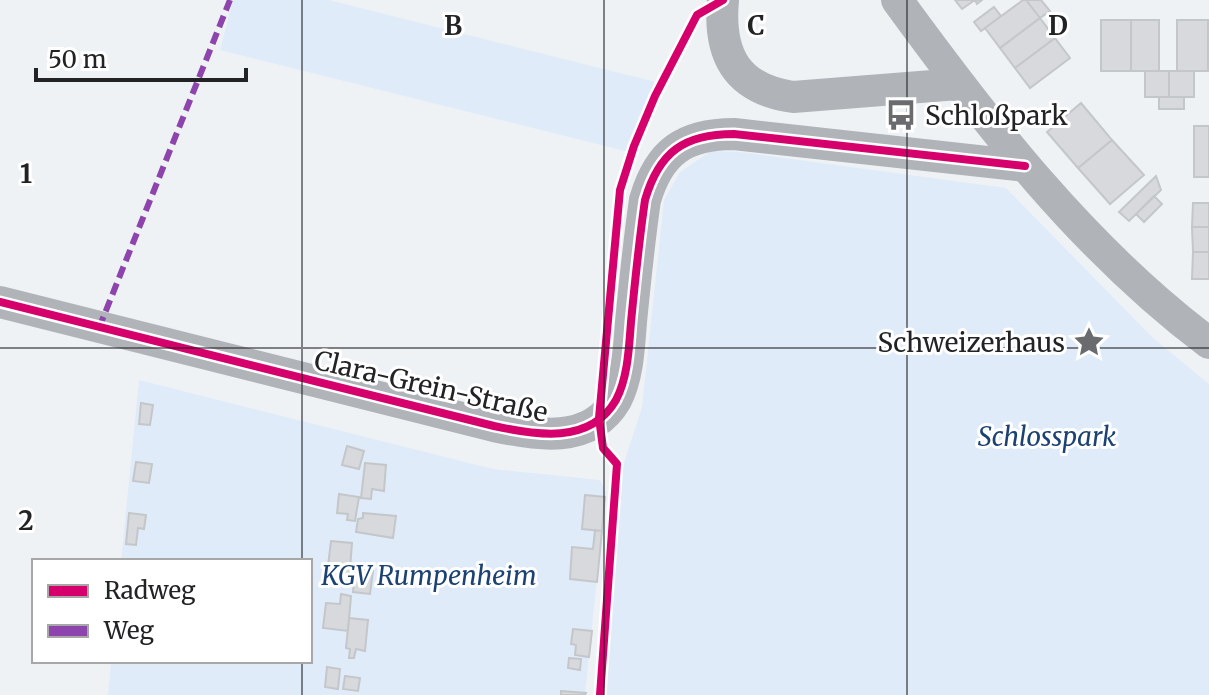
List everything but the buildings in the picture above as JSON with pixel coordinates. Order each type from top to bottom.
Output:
[{"type":"street","points":[[723,0],[722,27],[731,58],[750,83],[771,93],[793,97],[958,84]]},
{"type":"street","points":[[897,0],[958,84],[1025,166],[1088,234],[1147,291],[1209,343]]},
{"type":"street","name":"Clara-Grein-Straße","points":[[0,302],[494,426],[540,435],[558,435],[589,424],[615,401],[629,347],[645,200],[650,182],[661,164],[679,146],[700,137],[734,134],[1025,166]]},
{"type":"green space","points":[[233,0],[329,0],[656,82],[635,129],[629,152],[220,50]]},
{"type":"green space","name":"Schlosspark","points":[[711,151],[740,152],[1006,188],[1153,338],[1209,384],[1209,695],[604,695],[623,466],[642,407],[664,200],[680,172]]},
{"type":"green space","name":"KGV Rumpenheim","points":[[139,380],[493,469],[600,480],[606,492],[585,695],[108,695],[111,663],[312,663],[312,559],[121,559]]},
{"type":"marked path","points":[[99,328],[230,0]]},
{"type":"cycle path","points":[[600,695],[617,464],[603,448],[599,418],[620,190],[655,96],[697,15],[723,0]]},
{"type":"cycle path","points":[[0,302],[494,426],[544,434],[561,433],[592,424],[605,414],[620,391],[627,362],[645,200],[666,158],[688,142],[734,134],[1025,166]]},
{"type":"place","name":"Schloßpark","points":[[901,115]]},
{"type":"place","name":"Schweizerhaus","points":[[1089,342]]}]
